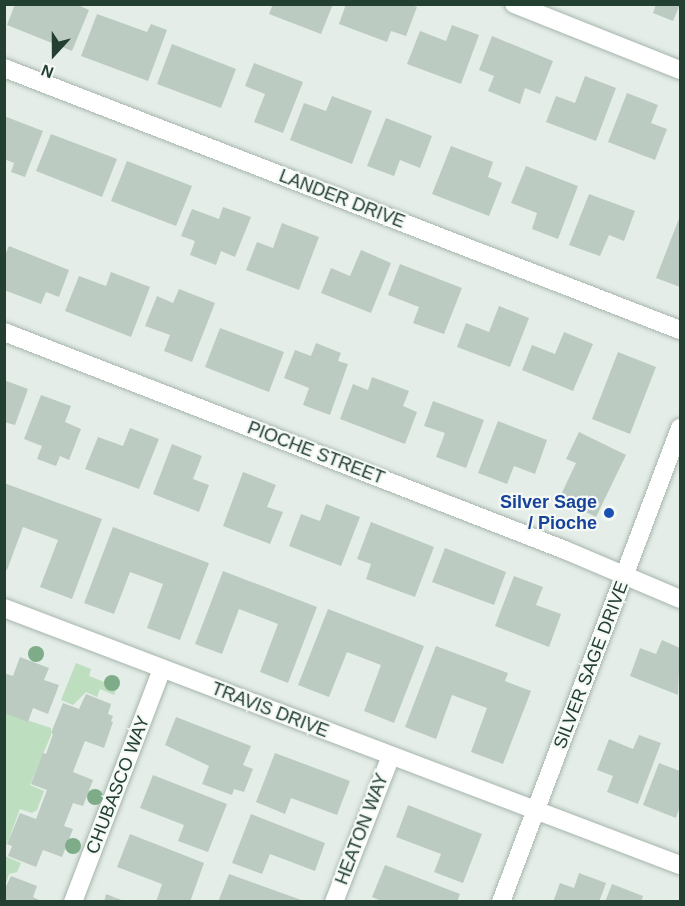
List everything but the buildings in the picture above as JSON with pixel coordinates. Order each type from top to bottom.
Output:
[{"type":"street","points":[[514,4],[681,70]]},
{"type":"street","name":"LANDER DRIVE","points":[[4,68],[681,330]]},
{"type":"street","name":"PIOCHE STREET","points":[[4,332],[565,550],[681,599]]},
{"type":"street","name":"SILVER SAGE DRIVE","points":[[501,902],[681,428]]},
{"type":"street","name":"TRAVIS DRIVE","points":[[4,608],[535,812],[681,865]]},
{"type":"street","name":"CHUBASCO WAY","points":[[73,902],[162,669]]},
{"type":"street","name":"HEATON WAY","points":[[334,902],[391,756]]},
{"type":"green space","points":[[76,663],[91,669],[89,676],[117,687],[114,695],[100,689],[97,697],[86,692],[73,705],[61,700]]},
{"type":"green space","points":[[5,713],[51,728],[51,735],[30,785],[44,791],[37,810],[32,813],[20,809],[5,849]]},
{"type":"green space","points":[[5,856],[21,863],[17,872],[9,874],[5,886]]},
{"type":"place","name":"Silver Sage / Pioche","points":[[609,513]]}]
